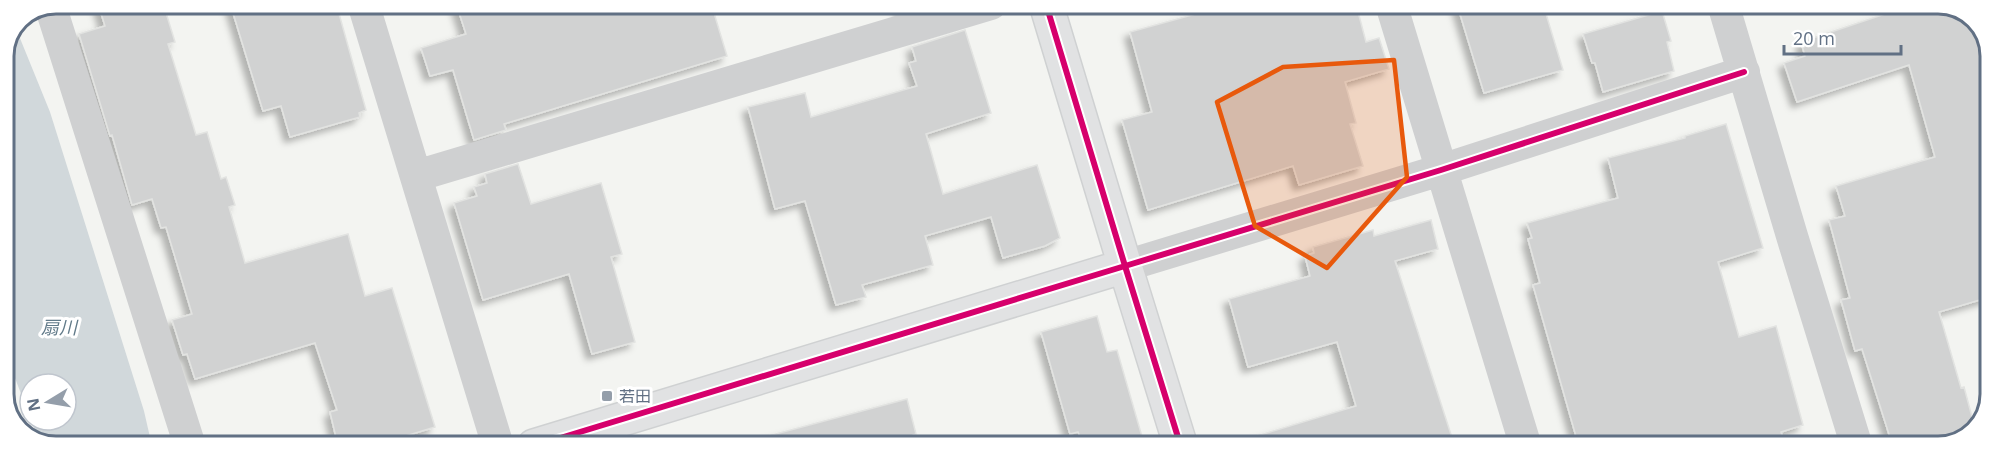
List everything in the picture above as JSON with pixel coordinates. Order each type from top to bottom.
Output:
[{"type":"street","points":[[53,14],[187,436]]},
{"type":"street","points":[[366,14],[495,436]]},
{"type":"street","points":[[416,176],[958,14]]},
{"type":"street","points":[[1049,14],[1178,436]]},
{"type":"street","points":[[1394,14],[1523,436]]},
{"type":"street","points":[[1726,14],[1854,436]]},
{"type":"street","points":[[567,436],[1441,170],[1744,72]]},
{"type":"highlighted area","points":[[1394,60],[1407,177],[1327,268],[1255,226],[1217,102],[1283,67]]},
{"type":"water","name":"扇川","points":[[19,36],[50,112],[144,411],[150,436],[48,436],[37,432],[78,432],[78,372],[18,372],[18,386],[14,376],[14,48]]},
{"type":"building","points":[[101,14],[166,14],[175,42],[168,44],[196,135],[207,132],[221,179],[226,177],[235,205],[229,207],[245,263],[348,234],[365,296],[392,288],[435,427],[406,436],[336,436],[330,412],[337,410],[315,343],[195,379],[187,354],[183,355],[172,320],[192,314],[166,227],[161,228],[152,199],[132,205],[79,34],[105,26]]},
{"type":"building","points":[[233,14],[339,14],[366,110],[359,113],[360,117],[290,137],[281,106],[263,111]]},
{"type":"building","points":[[460,14],[714,14],[727,56],[504,124],[506,130],[474,140],[453,70],[430,76],[421,48],[466,34]]},
{"type":"building","points":[[1196,14],[1359,14],[1366,42],[1379,38],[1389,69],[1345,82],[1356,123],[1350,124],[1363,166],[1299,185],[1293,166],[1148,210],[1122,120],[1152,112],[1130,32]]},
{"type":"building","points":[[1460,14],[1546,14],[1563,70],[1484,93]]},
{"type":"building","points":[[1652,14],[1663,14],[1671,41],[1667,42],[1674,71],[1603,92],[1595,63],[1592,63],[1583,34]]},
{"type":"building","points":[[1885,14],[1946,14],[1964,22],[1975,35],[1979,45],[1980,300],[1939,312],[1972,419],[1964,428],[1952,434],[1890,436],[1862,349],[1855,351],[1841,300],[1850,298],[1829,220],[1845,216],[1836,186],[1935,157],[1909,65],[1797,102],[1784,63],[1805,56],[1801,42]]},
{"type":"building","points":[[965,30],[991,113],[926,134],[943,194],[1037,165],[1060,238],[1045,246],[1003,258],[991,217],[925,236],[933,265],[862,285],[866,297],[836,305],[805,201],[775,209],[748,107],[805,93],[811,117],[917,86],[909,63],[916,61],[912,47]]},
{"type":"building","points":[[1726,124],[1763,248],[1718,262],[1739,337],[1776,326],[1803,425],[1781,432],[1782,436],[1576,436],[1533,285],[1540,283],[1528,239],[1532,238],[1527,223],[1618,198],[1608,158],[1685,138],[1685,136]]},
{"type":"building","points":[[518,164],[531,204],[601,183],[622,254],[611,257],[635,342],[592,354],[569,274],[483,300],[454,203],[477,196],[474,187],[487,183],[485,174]]},
{"type":"building","points":[[1431,220],[1438,249],[1395,261],[1451,436],[1257,436],[1356,406],[1337,342],[1248,367],[1229,299],[1310,276],[1305,256],[1314,253],[1313,247],[1373,230],[1374,236]]},
{"type":"building","points":[[1097,316],[1107,352],[1117,350],[1142,436],[1080,436],[1078,432],[1070,434],[1041,332]]},
{"type":"building","points":[[907,399],[916,434],[913,436],[768,436]]},
{"type":"cycle path","points":[[567,436],[1125,266],[1049,14]]},
{"type":"cycle path","points":[[1178,436],[1125,266],[1441,170],[1744,72]]},
{"type":"place","name":"若田","points":[[607,396]]}]
